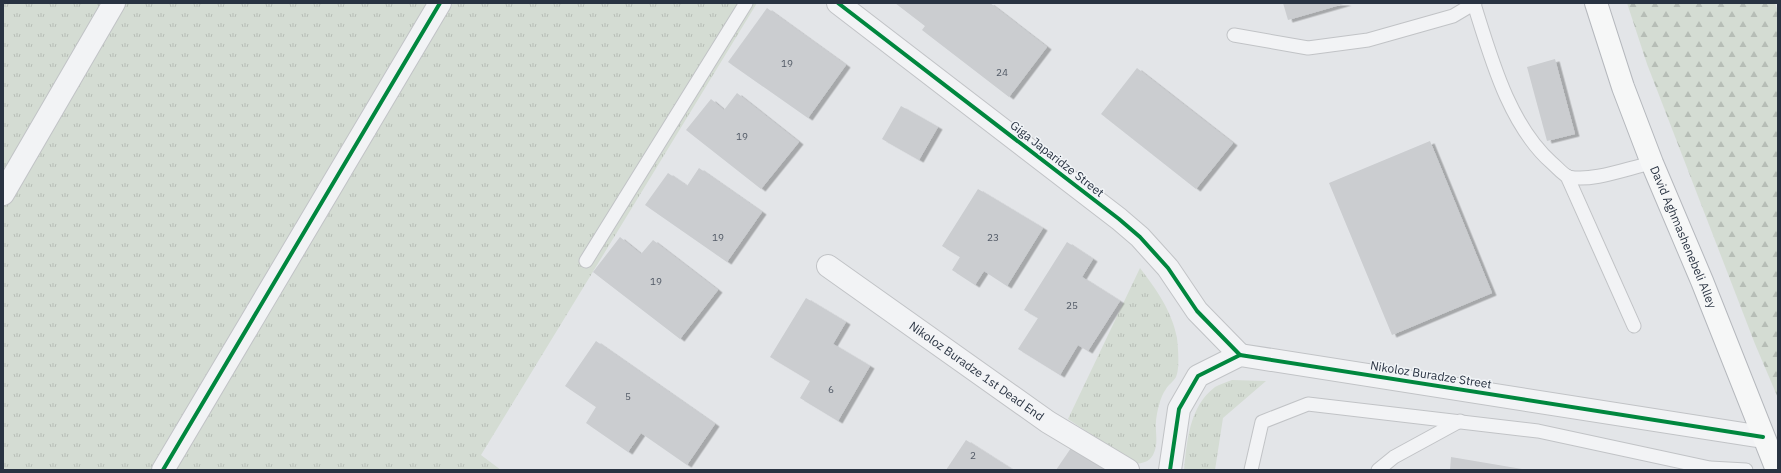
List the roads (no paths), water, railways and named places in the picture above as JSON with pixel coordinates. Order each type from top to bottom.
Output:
[{"type":"highway","name":"David Aghmashenebeli Alley","points":[[1596,3],[1623,87],[1652,163],[1702,280],[1777,470]]},
{"type":"street","points":[[3,194],[114,3]]},
{"type":"street","points":[[163,470],[440,3]]},
{"type":"street","name":"Giga Japaridze Street","points":[[838,3],[1119,219],[1140,237],[1168,268],[1197,311],[1240,355]]},
{"type":"street","name":"Nikoloz Buradze 1st Dead End","points":[[828,266],[1048,422],[1128,470]]},
{"type":"street","points":[[1170,470],[1179,409],[1198,376],[1240,355]]},
{"type":"street","name":"Nikoloz Buradze Street","points":[[1240,355],[1764,437]]},
{"type":"lane","points":[[586,261],[746,3]]},
{"type":"lane","points":[[1234,35],[1308,48],[1368,40],[1453,16],[1475,3],[1493,65],[1523,130],[1540,152],[1567,176],[1634,326]]},
{"type":"lane","points":[[1567,176],[1587,178],[1652,163]]},
{"type":"lane","points":[[1251,470],[1262,422],[1308,404],[1538,431],[1709,469],[1746,470]]},
{"type":"lane","points":[[1378,470],[1394,456],[1460,421]]}]
